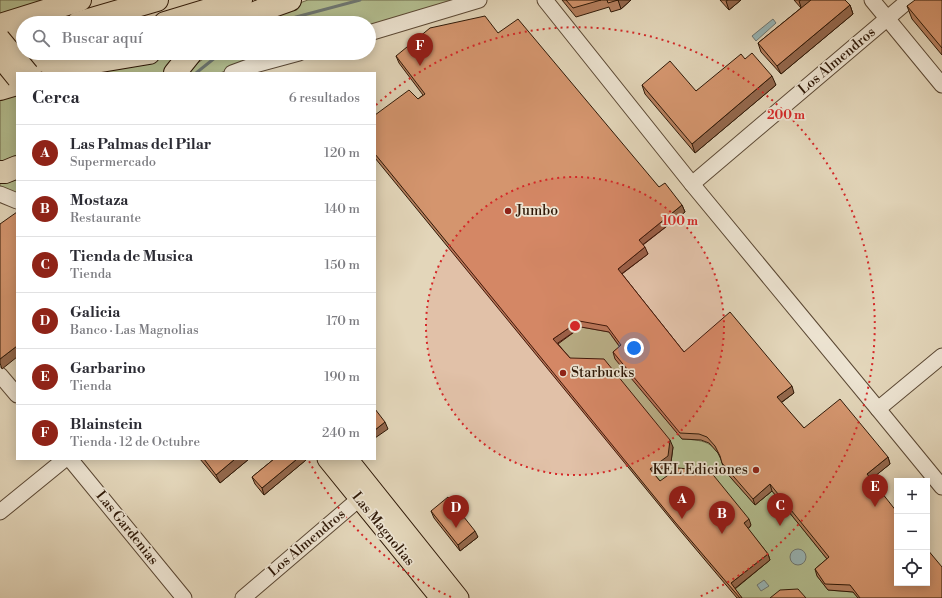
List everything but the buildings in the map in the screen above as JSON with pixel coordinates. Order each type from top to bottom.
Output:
[{"type":"highway","points":[[29,16],[80,0]]},
{"type":"highway","points":[[102,16],[157,0]]},
{"type":"highway","points":[[188,16],[241,0]]},
{"type":"highway","points":[[248,16],[290,0]]},
{"type":"highway","points":[[0,25],[16,20]]},
{"type":"highway","points":[[0,46],[16,41]]},
{"type":"highway","points":[[0,73],[43,60]]},
{"type":"highway","points":[[56,72],[83,64],[107,60]]},
{"type":"highway","points":[[176,72],[185,60]]},
{"type":"highway","points":[[0,89],[16,84]]},
{"type":"highway","points":[[0,172],[5,172],[16,167]]},
{"type":"main road","points":[[0,38],[16,57]]},
{"type":"main road","points":[[0,58],[16,78]]},
{"type":"main road","points":[[18,60],[28,72]]},
{"type":"main road","name":"Las Magnolias","points":[[328,460],[365,493],[459,598]]},
{"type":"main road","name":"Las Magnolias","points":[[348,460],[365,493],[440,598]]},
{"type":"street","points":[[376,31],[479,0]]},
{"type":"street","points":[[545,0],[692,184],[942,487]]},
{"type":"street","points":[[872,0],[942,85]]},
{"type":"street","name":"Los Almendros","points":[[692,184],[909,0]]},
{"type":"street","points":[[235,72],[271,60]]},
{"type":"street","points":[[0,194],[16,201]]},
{"type":"street","points":[[878,408],[942,356]]},
{"type":"street","points":[[0,375],[16,394]]},
{"type":"street","points":[[0,512],[64,460]]},
{"type":"street","name":"Las Gardenias","points":[[71,460],[184,598]]},
{"type":"street","name":"Los Almendros","points":[[243,598],[365,493]]},
{"type":"green space","points":[[0,0],[58,0],[0,21]]},
{"type":"green space","points":[[308,0],[465,0],[376,25],[376,16],[269,16],[280,10]]},
{"type":"green space","points":[[156,60],[179,60],[170,72],[85,72]]},
{"type":"green space","points":[[202,60],[252,60],[222,72],[186,71]]},
{"type":"green space","points":[[16,94],[16,163],[0,167],[0,95]]},
{"type":"green space","points":[[16,180],[16,194],[0,187],[0,181],[8,182]]},
{"type":"green space","points":[[581,327],[609,332],[623,352],[616,359],[682,439],[705,442],[715,449],[724,470],[755,505],[772,491],[831,564],[817,576],[828,590],[853,592],[858,598],[740,598],[733,590],[747,530],[751,526],[663,488],[572,365],[555,345]]},
{"type":"water","points":[[773,19],[776,23],[756,41],[752,36]]},
{"type":"water","points":[[795,549],[801,549],[806,554],[804,563],[801,565],[795,565],[790,560],[790,554]]},
{"type":"water","points":[[764,580],[769,586],[761,591],[757,585]]},
{"type":"waterway","points":[[300,16],[360,0]]},
{"type":"waterway","points":[[197,72],[212,60]]},
{"type":"place","name":"Blainstein","points":[[420,66]]},
{"type":"place","name":"Jumbo","points":[[508,211]]},
{"type":"place","name":"Starbucks","points":[[563,373]]},
{"type":"place","name":"KEL Ediciones","points":[[756,470]]},
{"type":"place","name":"Garbarino","points":[[875,507]]},
{"type":"place","name":"Las Palmas del Pilar","points":[[682,519]]},
{"type":"place","name":"Tienda de Musica","points":[[780,526]]},
{"type":"place","name":"Galicia","points":[[456,528]]},
{"type":"place","name":"Mostaza","points":[[722,534]]}]
